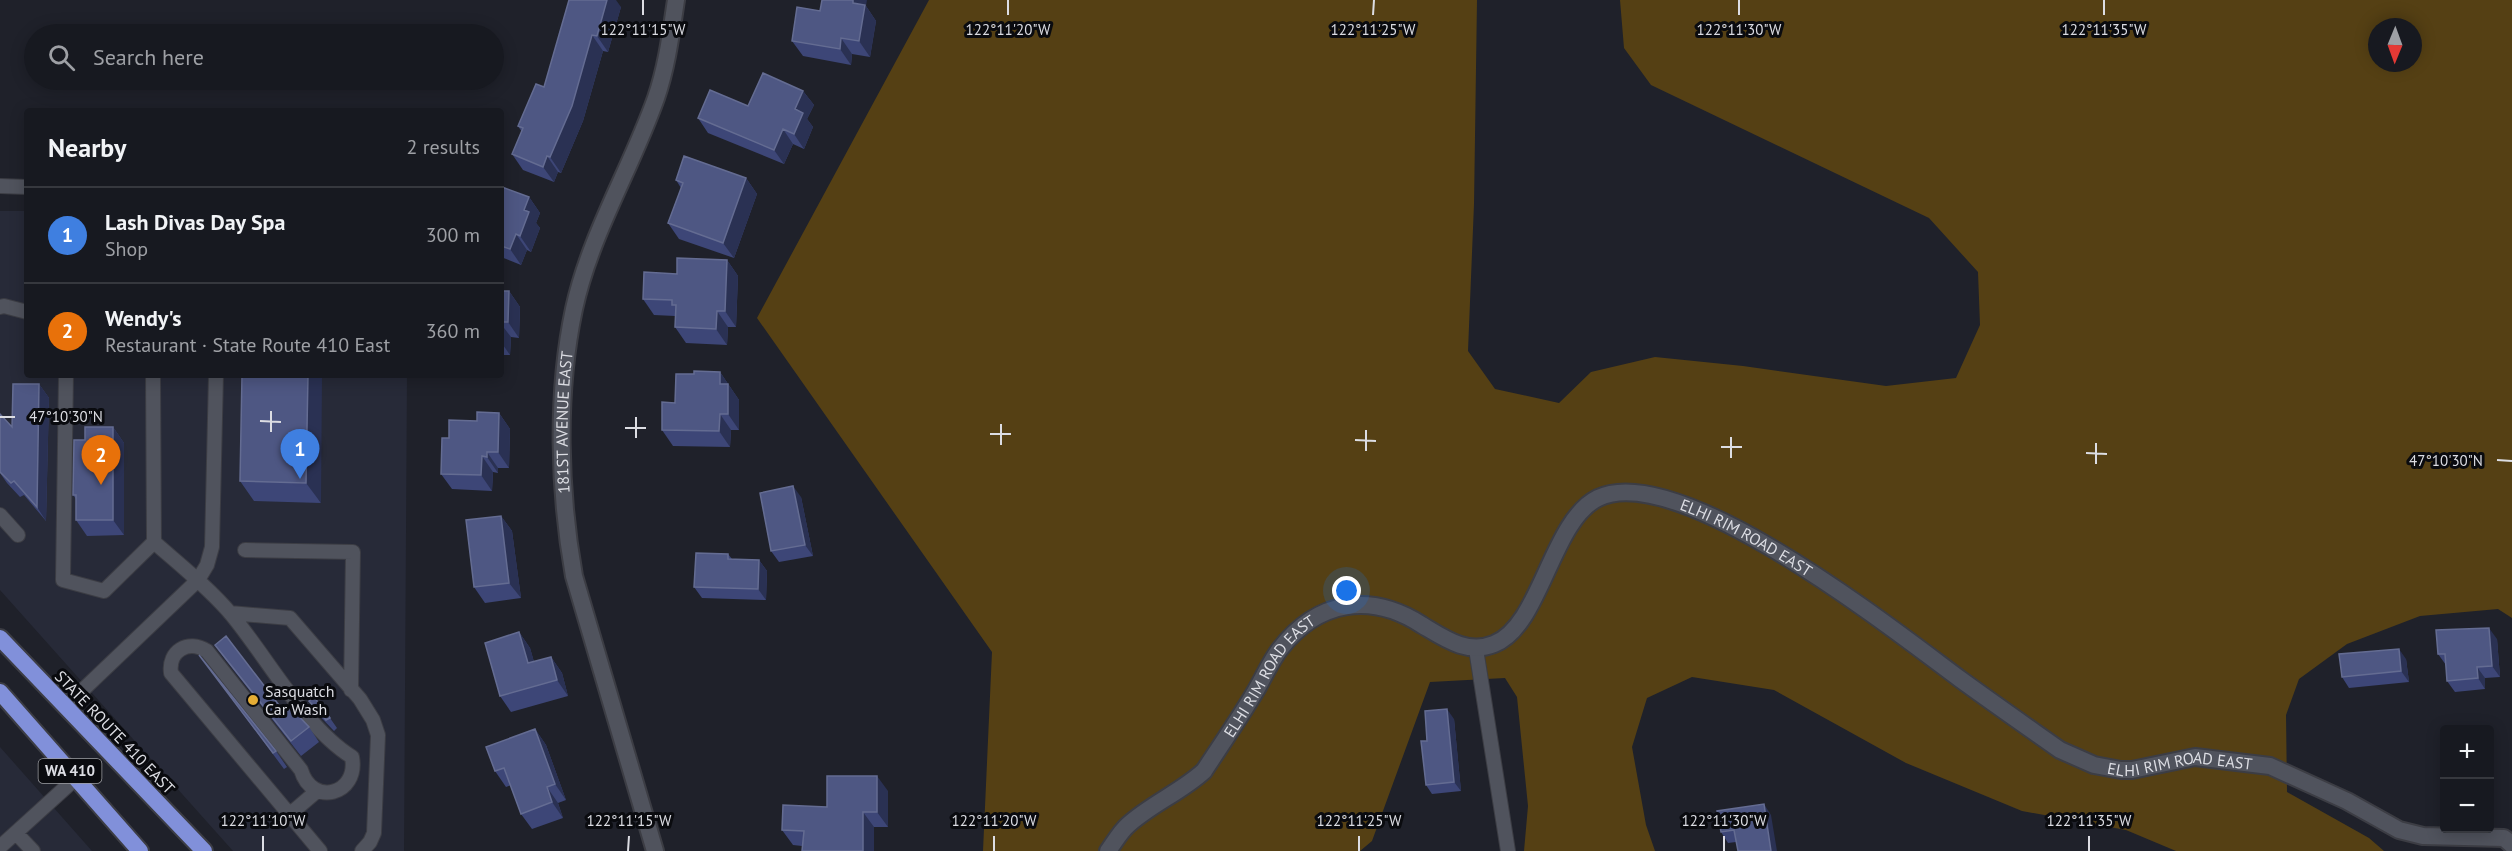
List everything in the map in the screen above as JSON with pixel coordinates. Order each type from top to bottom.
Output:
[{"type":"highway","name":"STATE ROUTE 410 EAST","points":[[0,638],[204,851]]},
{"type":"highway","name":"WA 410","points":[[0,692],[140,851]]},
{"type":"street","name":"181ST AVENUE EAST","points":[[655,851],[573,576],[566,530],[561,449],[567,358],[574,308],[603,221],[656,98],[666,61],[676,0]]},
{"type":"street","name":"ELHI RIM ROAD EAST","points":[[1108,851],[1126,826],[1190,784],[1204,771],[1280,649],[1308,621],[1338,607],[1371,606],[1403,612],[1442,638],[1476,648],[1494,644],[1509,636],[1515,628],[1573,521],[1598,498],[1616,492],[1641,493],[1669,499],[1711,515],[1738,529],[1871,613],[2060,750],[2094,765],[2132,770],[2194,757],[2270,766],[2347,801],[2399,830],[2423,836],[2504,838],[2512,845]]},
{"type":"lane","points":[[0,186],[24,187]]},
{"type":"lane","points":[[0,307],[24,311]]},
{"type":"lane","points":[[66,378],[63,580],[104,591],[154,542],[153,378]]},
{"type":"lane","points":[[66,706],[198,580],[207,565],[212,547],[216,378]]},
{"type":"lane","points":[[0,515],[18,535]]},
{"type":"lane","points":[[154,542],[198,580],[230,613],[317,727],[334,745],[352,757],[353,774],[343,788],[326,793],[316,791],[309,786],[301,770],[207,651],[193,645],[179,650],[171,660],[171,673],[320,851]]},
{"type":"lane","points":[[245,550],[353,552],[351,690]]},
{"type":"lane","points":[[230,613],[290,618],[367,709],[378,735],[374,833],[362,851]]},
{"type":"lane","points":[[1476,648],[1508,851]]},
{"type":"lane","points":[[0,847],[76,778]]},
{"type":"lane","points":[[289,815],[316,791]]},
{"type":"lane","points":[[16,833],[33,851]]},
{"type":"shaded area","points":[[929,0],[1477,0],[1474,204],[1468,351],[1495,389],[1559,403],[1591,372],[1655,357],[1743,366],[1886,386],[1956,378],[1980,325],[1978,272],[1929,218],[1651,85],[1624,48],[1620,0],[2512,0],[2512,618],[2498,609],[2420,616],[2347,644],[2299,679],[2286,715],[2287,792],[2369,838],[2384,851],[2176,851],[2126,830],[2022,811],[1906,763],[1774,690],[1692,677],[1647,698],[1632,747],[1646,825],[1655,851],[1524,851],[1528,806],[1517,697],[1505,678],[1430,682],[1372,841],[1360,851],[983,851],[992,652],[757,318]]},
{"type":"shaded area","points":[[0,211],[24,211],[24,378],[407,378],[404,851],[233,851],[0,590]]},
{"type":"shaded area","points":[[0,747],[92,851],[0,851]]},
{"type":"building","points":[[569,0],[607,0],[597,36],[592,35],[572,106],[550,157],[547,156],[543,167],[512,154],[523,128],[518,126],[536,84],[544,87]]},
{"type":"building","points":[[822,0],[853,0],[853,3],[865,5],[859,41],[841,38],[840,49],[792,41],[797,7],[820,11]]},
{"type":"building","points":[[763,73],[803,91],[795,109],[803,113],[794,134],[783,129],[774,150],[698,118],[710,90],[748,106]]},
{"type":"building","points":[[684,156],[746,178],[723,243],[668,223],[683,183],[676,180]]},
{"type":"building","points":[[504,188],[529,197],[524,210],[529,212],[520,236],[516,234],[510,249],[504,247]]},
{"type":"building","points":[[677,258],[727,260],[725,311],[717,311],[716,329],[675,327],[676,305],[672,305],[672,300],[643,299],[644,272],[677,274]]},
{"type":"building","points":[[504,291],[509,291],[508,322],[504,322]]},
{"type":"building","points":[[694,371],[720,372],[720,384],[728,384],[728,414],[720,414],[719,431],[662,430],[662,402],[675,403],[676,374],[694,374]]},
{"type":"building","points":[[242,378],[308,378],[306,483],[240,481]]},
{"type":"building","points":[[13,384],[39,384],[37,507],[14,481],[11,483],[0,472],[0,414],[12,427]]},
{"type":"building","points":[[477,412],[499,413],[498,452],[487,452],[487,457],[482,456],[481,475],[441,474],[442,438],[449,438],[449,420],[477,421]]},
{"type":"building","points":[[85,427],[113,427],[113,520],[76,520],[76,495],[73,495],[74,440],[85,440]]},
{"type":"building","points":[[793,486],[805,545],[771,551],[760,493]]},
{"type":"building","points":[[501,516],[509,583],[474,587],[466,520]]},
{"type":"building","points":[[696,553],[728,554],[728,559],[759,560],[758,589],[694,587]]},
{"type":"building","points":[[2489,628],[2492,666],[2477,667],[2478,678],[2447,681],[2445,654],[2438,654],[2436,630]]},
{"type":"building","points":[[519,632],[528,663],[551,657],[557,680],[500,696],[485,643]]},
{"type":"building","points":[[226,636],[285,713],[291,708],[309,727],[291,741],[215,645]]},
{"type":"building","points":[[2399,649],[2401,671],[2342,677],[2339,654]]},
{"type":"building","points":[[199,655],[276,751],[273,753]]},
{"type":"building","points":[[314,697],[330,718],[326,720],[309,701]]},
{"type":"building","points":[[1447,709],[1454,782],[1426,785],[1421,741],[1427,741],[1425,711]]},
{"type":"building","points":[[535,729],[555,784],[547,787],[552,802],[521,814],[504,768],[495,771],[486,747]]},
{"type":"building","points":[[827,776],[877,776],[877,812],[863,812],[863,851],[802,851],[804,831],[782,830],[783,805],[827,807]]},
{"type":"building","points":[[1764,804],[1771,851],[1738,851],[1734,830],[1721,832],[1717,811]]},
{"type":"place","name":"Lash Divas Day Spa","points":[[300,479]]},
{"type":"place","name":"Wendy's","points":[[101,485]]},
{"type":"place","name":"Sasquatch Car Wash","points":[[253,700]]}]
